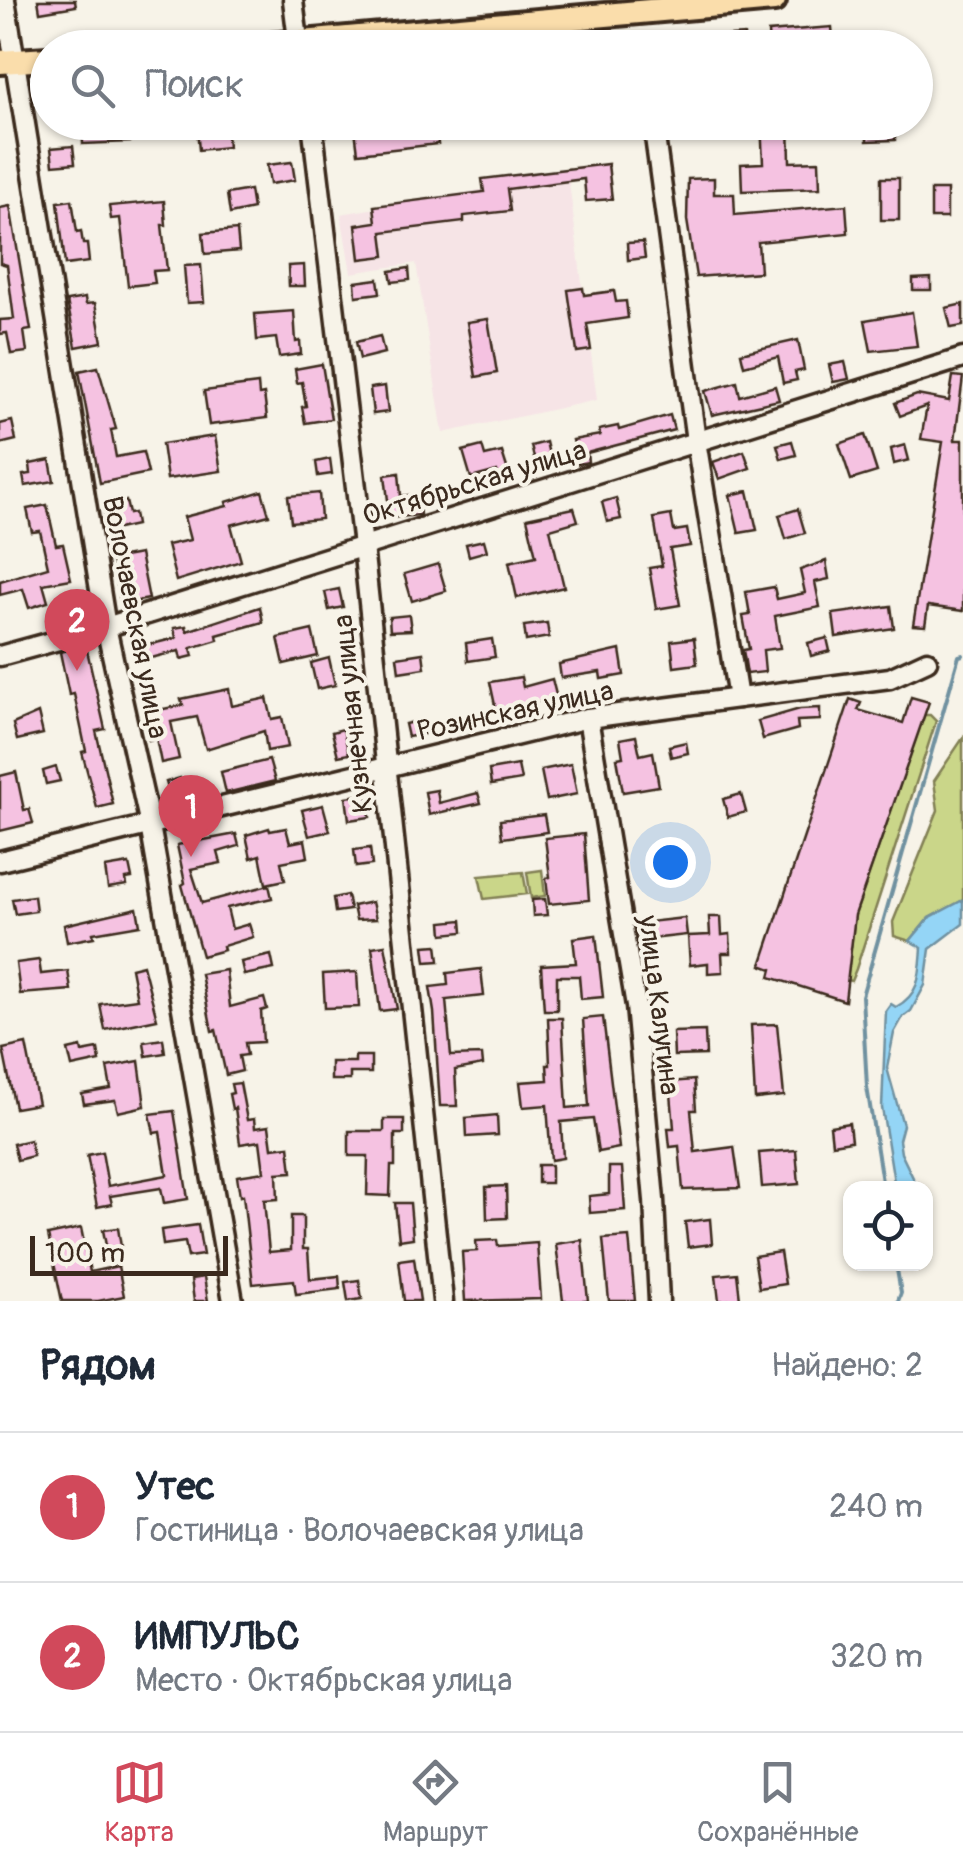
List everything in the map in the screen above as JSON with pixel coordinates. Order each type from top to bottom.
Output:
[{"type":"main road","points":[[432,30],[642,5],[774,0]]},
{"type":"main road","points":[[5,60],[30,59]]},
{"type":"street","name":"Волочаевская улица","points":[[5,0],[5,60],[106,628],[150,826],[234,1301]]},
{"type":"street","points":[[293,0],[296,30]]},
{"type":"street","name":"Кузнечная улица","points":[[314,140],[363,546],[443,1301]]},
{"type":"street","points":[[656,140],[696,442],[738,698]]},
{"type":"street","name":"Октябрьская улица","points":[[0,656],[106,628],[963,358]]},
{"type":"street","name":"Розинская улица","points":[[0,861],[588,718],[890,678],[926,660]]},
{"type":"street","name":"улица Калугина","points":[[588,718],[636,1006],[659,1301]]},
{"type":"shaded area","points":[[568,175],[597,400],[443,433],[416,263],[351,273],[341,214]]},
{"type":"green space","points":[[924,715],[936,721],[856,969],[851,981],[847,980],[855,915]]},
{"type":"green space","points":[[963,738],[963,900],[929,918],[910,941],[894,936],[893,922],[938,810],[934,781]]},
{"type":"green space","points":[[542,870],[545,896],[531,898],[527,872]]},
{"type":"green space","points":[[523,872],[527,894],[484,899],[479,876]]},
{"type":"water","points":[[963,900],[963,924],[930,949],[925,985],[894,1033],[887,1068],[903,1125],[901,1153],[915,1181],[894,1181],[882,1108],[886,1011],[891,1004],[896,1007],[904,1002],[917,983],[922,948],[910,941],[929,918]]},
{"type":"building","points":[[38,0],[75,0],[76,6],[40,12]]},
{"type":"building","points":[[83,140],[130,140],[130,142],[83,144]]},
{"type":"building","points":[[198,140],[227,140],[228,147],[199,150]]},
{"type":"building","points":[[356,140],[438,140],[438,144],[358,153]]},
{"type":"building","points":[[762,140],[789,140],[790,162],[819,161],[820,188],[742,191],[741,164],[763,163]]},
{"type":"building","points":[[73,146],[75,163],[53,165],[51,148]]},
{"type":"building","points":[[292,162],[295,180],[270,184],[267,165]]},
{"type":"building","points":[[608,164],[612,199],[586,201],[584,179],[507,189],[510,211],[464,216],[464,222],[382,232],[385,256],[360,259],[356,225],[376,222],[374,206],[484,192],[482,179]]},
{"type":"building","points":[[714,178],[714,194],[734,194],[735,215],[846,205],[848,233],[758,242],[760,272],[696,277],[687,220],[688,179]]},
{"type":"building","points":[[881,178],[899,178],[899,220],[881,220]]},
{"type":"building","points":[[250,190],[253,209],[230,214],[227,194]]},
{"type":"building","points":[[931,190],[947,190],[947,218],[931,218]]},
{"type":"building","points":[[72,200],[77,232],[81,231],[83,244],[87,244],[89,262],[65,265],[58,202]]},
{"type":"building","points":[[164,201],[166,225],[162,225],[167,270],[153,271],[155,283],[128,286],[120,218],[111,219],[109,206]]},
{"type":"building","points":[[10,206],[31,330],[24,331],[27,352],[11,354],[7,333],[0,334],[0,320],[14,319],[7,265],[0,263],[0,208]]},
{"type":"building","points":[[237,230],[239,251],[205,254],[203,233]]},
{"type":"building","points":[[643,242],[645,258],[628,260],[627,243]]},
{"type":"building","points":[[201,265],[204,302],[187,303],[184,266]]},
{"type":"building","points":[[304,265],[305,286],[289,286],[288,266]]},
{"type":"building","points":[[409,268],[410,280],[392,282],[390,271]]},
{"type":"building","points":[[931,278],[931,290],[913,290],[913,279]]},
{"type":"building","points":[[378,279],[380,293],[356,296],[355,282]]},
{"type":"building","points":[[583,288],[584,295],[614,291],[616,302],[626,301],[628,318],[587,324],[591,350],[577,352],[568,290]]},
{"type":"building","points":[[85,298],[86,304],[95,303],[102,342],[76,347],[67,301]]},
{"type":"building","points":[[963,304],[963,326],[951,328],[946,308]]},
{"type":"building","points":[[294,311],[296,342],[300,341],[301,354],[279,357],[276,338],[257,340],[255,314]]},
{"type":"building","points":[[912,312],[917,346],[871,351],[865,320]]},
{"type":"building","points":[[488,319],[497,373],[476,377],[467,322]]},
{"type":"building","points":[[380,336],[384,353],[360,359],[356,342]]},
{"type":"building","points":[[798,340],[804,370],[795,372],[797,380],[783,383],[778,357],[744,366],[741,353]]},
{"type":"building","points":[[845,362],[849,379],[833,382],[829,365]]},
{"type":"building","points":[[322,364],[331,419],[305,423],[302,382],[297,383],[295,369]]},
{"type":"building","points":[[98,367],[116,429],[111,430],[116,457],[143,452],[148,473],[100,483],[79,371]]},
{"type":"building","points":[[953,376],[963,377],[955,440],[963,440],[963,611],[928,606],[925,626],[913,625],[943,442],[921,439],[927,406],[900,416],[895,403],[917,395],[949,401]]},
{"type":"building","points":[[737,382],[740,396],[775,386],[779,400],[712,415],[705,391]]},
{"type":"building","points":[[258,384],[259,395],[264,394],[267,418],[209,425],[204,391]]},
{"type":"building","points":[[385,386],[388,412],[373,414],[370,388]]},
{"type":"building","points":[[670,415],[674,430],[587,453],[588,462],[578,464],[573,440],[600,435],[599,430],[618,426],[619,430]]},
{"type":"building","points":[[12,421],[16,440],[0,444],[0,424]]},
{"type":"building","points":[[865,435],[877,472],[851,480],[839,444]]},
{"type":"building","points":[[215,436],[221,471],[167,479],[162,444]]},
{"type":"building","points":[[792,441],[796,455],[781,459],[777,445]]},
{"type":"building","points":[[546,442],[552,467],[537,470],[531,446]]},
{"type":"building","points":[[905,445],[909,460],[894,464],[891,449]]},
{"type":"building","points":[[482,446],[485,456],[502,452],[509,474],[499,477],[497,471],[471,478],[463,451]]},
{"type":"building","points":[[744,451],[750,468],[719,479],[713,462]]},
{"type":"building","points":[[330,459],[332,474],[318,476],[316,462]]},
{"type":"building","points":[[50,460],[54,481],[25,486],[23,475],[31,474],[30,464]]},
{"type":"building","points":[[399,473],[401,496],[418,494],[420,515],[390,518],[385,475]]},
{"type":"building","points":[[262,491],[269,515],[231,525],[241,561],[176,581],[167,545],[190,540],[184,517],[227,506],[226,502]]},
{"type":"building","points":[[748,491],[757,530],[739,533],[730,495]]},
{"type":"building","points":[[319,493],[321,519],[291,522],[288,496]]},
{"type":"building","points":[[616,498],[621,519],[607,522],[602,502]]},
{"type":"building","points":[[126,501],[136,525],[109,531],[103,506]]},
{"type":"building","points":[[47,505],[56,545],[63,544],[71,579],[43,584],[48,602],[29,608],[23,589],[0,595],[0,581],[48,567],[40,531],[32,532],[27,509]]},
{"type":"building","points":[[574,508],[578,521],[550,529],[564,587],[517,598],[509,562],[536,556],[527,518]]},
{"type":"building","points":[[798,509],[805,533],[786,539],[779,515]]},
{"type":"building","points":[[671,515],[674,531],[687,529],[690,546],[670,549],[680,605],[656,609],[649,568],[662,566],[654,518]]},
{"type":"building","points":[[484,540],[487,551],[469,556],[466,544]]},
{"type":"building","points":[[140,554],[149,599],[121,604],[112,559]]},
{"type":"building","points":[[826,561],[829,579],[815,582],[820,607],[775,616],[780,648],[763,650],[765,672],[747,674],[743,650],[749,649],[743,616],[750,615],[746,592],[774,587],[777,599],[805,593],[800,570]]},
{"type":"building","points":[[438,564],[446,591],[412,601],[404,574]]},
{"type":"building","points":[[339,589],[343,607],[329,610],[325,592]]},
{"type":"building","points":[[891,606],[894,628],[836,637],[833,614]]},
{"type":"building","points":[[260,607],[263,622],[217,635],[218,640],[191,648],[193,656],[181,659],[179,651],[139,661],[136,648],[176,638],[174,628],[186,626],[187,631]]},
{"type":"building","points":[[409,615],[411,630],[390,631],[389,617]]},
{"type":"building","points":[[547,623],[549,637],[526,641],[524,626]]},
{"type":"building","points":[[312,630],[318,656],[284,664],[278,638]]},
{"type":"building","points":[[694,638],[697,664],[674,667],[671,641]]},
{"type":"building","points":[[827,638],[830,651],[811,656],[808,643]]},
{"type":"building","points":[[492,639],[495,657],[468,661],[466,643]]},
{"type":"building","points":[[86,646],[105,729],[96,731],[113,804],[97,808],[82,752],[86,751],[74,694],[69,695],[60,652]]},
{"type":"building","points":[[620,650],[624,675],[601,679],[600,672],[561,678],[559,664]]},
{"type":"building","points":[[423,653],[425,668],[399,672],[397,657]]},
{"type":"building","points":[[329,658],[335,685],[317,689],[311,663]]},
{"type":"building","points":[[521,677],[523,687],[552,679],[558,703],[544,707],[542,701],[496,710],[490,682]]},
{"type":"building","points":[[229,689],[232,706],[267,698],[272,719],[282,717],[288,747],[267,751],[264,731],[206,749],[197,717],[171,722],[179,759],[161,763],[156,738],[149,740],[144,713],[183,705],[181,699]]},
{"type":"building","points":[[911,697],[929,702],[855,915],[845,1001],[770,977],[772,969],[761,965],[850,699],[861,703],[858,710],[903,723]]},
{"type":"building","points":[[820,708],[820,720],[797,721],[798,729],[763,739],[758,721],[800,709]]},
{"type":"building","points":[[38,713],[43,734],[17,740],[13,724]]},
{"type":"building","points":[[422,720],[424,734],[408,737],[405,724]]},
{"type":"building","points":[[343,729],[349,754],[338,756],[332,732]]},
{"type":"building","points":[[636,736],[640,755],[653,752],[659,786],[623,792],[617,758],[623,757],[620,739]]},
{"type":"building","points":[[686,742],[688,753],[671,757],[669,746]]},
{"type":"building","points":[[269,760],[275,781],[226,793],[221,772]]},
{"type":"building","points":[[571,764],[577,794],[547,800],[541,770]]},
{"type":"building","points":[[518,765],[521,780],[491,785],[489,770]]},
{"type":"building","points":[[56,767],[60,781],[46,784],[43,771]]},
{"type":"building","points":[[16,772],[24,810],[29,809],[33,823],[0,831],[0,776]]},
{"type":"building","points":[[180,778],[184,791],[170,795],[166,782]]},
{"type":"building","points":[[437,790],[439,803],[478,793],[481,803],[429,815],[425,792]]},
{"type":"building","points":[[367,794],[370,817],[349,820],[346,797]]},
{"type":"building","points":[[741,794],[746,812],[728,817],[723,799]]},
{"type":"building","points":[[323,805],[330,831],[309,836],[302,810]]},
{"type":"building","points":[[544,815],[547,832],[502,838],[500,820]]},
{"type":"building","points":[[286,828],[290,843],[305,840],[308,857],[281,862],[285,880],[266,884],[260,855],[251,858],[246,835]]},
{"type":"building","points":[[236,834],[239,846],[218,852],[221,863],[191,869],[202,903],[269,885],[272,898],[227,908],[232,929],[249,924],[253,937],[202,956],[182,885],[185,883],[177,845]]},
{"type":"building","points":[[584,834],[589,900],[549,904],[545,838]]},
{"type":"building","points":[[370,848],[372,865],[356,867],[354,850]]},
{"type":"building","points":[[681,849],[684,864],[655,871],[651,857]]},
{"type":"building","points":[[129,864],[132,878],[126,879],[127,885],[108,888],[105,868]]},
{"type":"building","points":[[347,895],[350,910],[335,912],[333,898]]},
{"type":"building","points":[[34,896],[36,911],[15,914],[12,899]]},
{"type":"building","points":[[545,899],[547,915],[533,916],[532,900]]},
{"type":"building","points":[[372,902],[376,919],[356,920],[353,906]]},
{"type":"building","points":[[137,908],[140,925],[67,942],[64,925]]},
{"type":"building","points":[[709,917],[721,917],[722,935],[730,934],[731,953],[722,953],[723,972],[708,973],[708,963],[690,965],[688,936],[710,935]]},
{"type":"building","points":[[685,918],[687,935],[650,939],[648,922]]},
{"type":"building","points":[[462,920],[463,932],[443,934],[442,922]]},
{"type":"building","points":[[596,935],[603,997],[581,999],[579,976],[557,976],[557,1010],[544,1010],[541,965],[576,963],[573,938]]},
{"type":"building","points":[[385,945],[397,1009],[380,1011],[372,947]]},
{"type":"building","points":[[437,945],[439,961],[426,962],[424,946]]},
{"type":"building","points":[[271,955],[274,969],[244,975],[241,962]]},
{"type":"building","points":[[39,960],[41,974],[68,971],[71,990],[20,994],[16,963]]},
{"type":"building","points":[[143,965],[157,1019],[105,1030],[100,1004],[137,999],[131,968]]},
{"type":"building","points":[[481,969],[484,996],[446,1000],[451,1056],[482,1055],[483,1065],[455,1070],[457,1106],[440,1106],[430,987],[448,985],[447,973]]},
{"type":"building","points":[[226,970],[230,1007],[264,998],[267,1009],[261,1011],[263,1042],[245,1043],[247,1055],[239,1056],[242,1071],[226,1075],[216,1030],[212,1031],[201,974]]},
{"type":"building","points":[[357,972],[359,1007],[325,1008],[323,974]]},
{"type":"building","points":[[603,1017],[619,1148],[598,1152],[593,1119],[561,1122],[563,1158],[551,1160],[547,1105],[523,1107],[520,1082],[548,1080],[548,1018],[562,1018],[567,1108],[589,1106],[583,1019]]},
{"type":"building","points":[[777,1024],[784,1096],[755,1099],[751,1025]]},
{"type":"building","points":[[705,1031],[706,1055],[674,1056],[673,1032]]},
{"type":"building","points":[[163,1039],[165,1053],[146,1056],[144,1042]]},
{"type":"building","points":[[26,1044],[38,1104],[15,1108],[3,1049]]},
{"type":"building","points":[[81,1047],[82,1052],[98,1049],[100,1061],[72,1067],[68,1050]]},
{"type":"building","points":[[355,1056],[371,1056],[371,1073],[350,1073],[350,1080],[331,1080],[331,1062],[355,1062]]},
{"type":"building","points":[[139,1061],[145,1106],[118,1112],[115,1100],[84,1104],[82,1094],[111,1089],[107,1067]]},
{"type":"building","points":[[694,1080],[696,1110],[691,1110],[695,1152],[734,1147],[740,1188],[683,1190],[679,1146],[670,1147],[668,1128],[674,1128],[670,1082]]},
{"type":"building","points":[[240,1083],[247,1120],[254,1119],[255,1128],[269,1126],[272,1148],[289,1146],[292,1172],[277,1173],[278,1199],[264,1200],[269,1252],[291,1250],[291,1216],[303,1216],[303,1249],[308,1249],[310,1279],[339,1276],[340,1289],[296,1294],[294,1280],[253,1284],[243,1195],[240,1196],[237,1176],[264,1172],[260,1141],[240,1144],[229,1094],[233,1093],[231,1084]]},
{"type":"building","points":[[174,1111],[188,1199],[164,1203],[161,1188],[110,1196],[112,1204],[97,1207],[87,1155],[102,1152],[108,1186],[167,1175],[160,1132],[154,1133],[150,1114]]},
{"type":"building","points":[[497,1115],[498,1135],[467,1137],[466,1118]]},
{"type":"building","points":[[384,1119],[404,1119],[404,1134],[395,1134],[390,1196],[367,1195],[368,1156],[349,1156],[349,1131],[384,1131]]},
{"type":"building","points":[[849,1123],[851,1141],[832,1144],[830,1126]]},
{"type":"building","points":[[30,1140],[33,1156],[17,1160],[13,1144]]},
{"type":"building","points":[[796,1150],[799,1184],[762,1187],[759,1153]]},
{"type":"building","points":[[538,1165],[551,1165],[551,1183],[538,1183]]},
{"type":"building","points":[[609,1167],[622,1167],[625,1210],[590,1213],[589,1196],[609,1194]]},
{"type":"building","points":[[506,1186],[507,1218],[487,1219],[486,1187]]},
{"type":"building","points":[[395,1203],[410,1203],[413,1238],[399,1240]]},
{"type":"building","points":[[710,1219],[712,1244],[688,1247],[685,1222]]},
{"type":"building","points":[[198,1225],[203,1255],[188,1257],[185,1242],[163,1245],[161,1230]]},
{"type":"building","points":[[81,1228],[90,1272],[118,1266],[124,1296],[62,1301],[48,1235]]},
{"type":"building","points":[[118,1228],[122,1253],[108,1256],[103,1230]]},
{"type":"building","points":[[629,1237],[635,1301],[609,1301],[603,1239]]},
{"type":"building","points":[[497,1240],[498,1246],[537,1243],[541,1299],[465,1301],[462,1252],[477,1251],[476,1241]]},
{"type":"building","points":[[582,1240],[588,1301],[563,1301],[556,1244]]},
{"type":"building","points":[[780,1252],[785,1284],[759,1288],[754,1256]]},
{"type":"building","points":[[414,1258],[420,1301],[404,1301],[399,1260]]},
{"type":"building","points":[[737,1273],[740,1299],[719,1301],[716,1275]]},
{"type":"building","points":[[204,1277],[208,1301],[194,1301],[191,1279]]},
{"type":"building","points":[[359,1280],[362,1299],[348,1301],[345,1282]]},
{"type":"waterway","points":[[882,1181],[867,1087],[862,996],[959,656],[963,655]]},
{"type":"waterway","points":[[897,1271],[901,1293],[898,1301]]},
{"type":"place","name":"ИМПУЛЬС","points":[[77,671]]},
{"type":"place","name":"Утес","points":[[191,857]]}]
